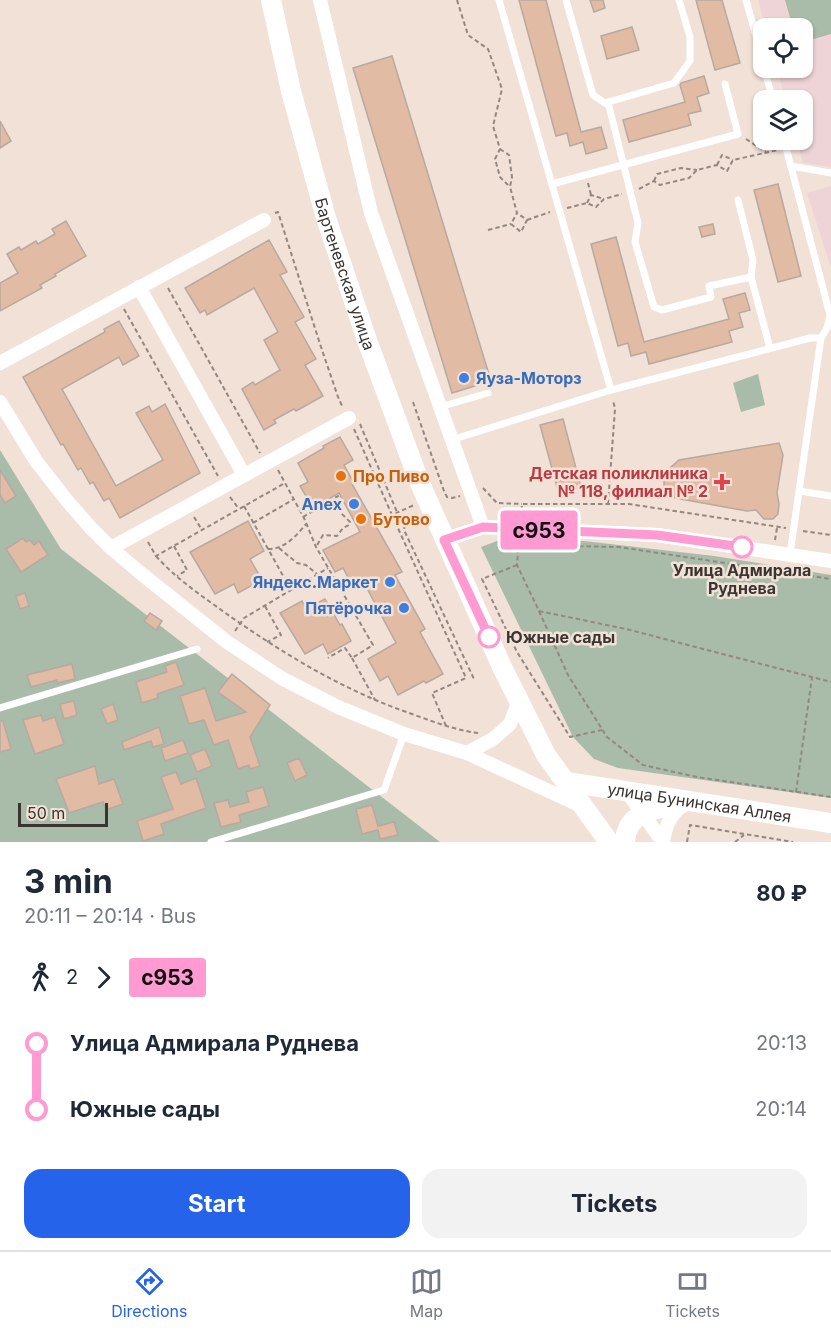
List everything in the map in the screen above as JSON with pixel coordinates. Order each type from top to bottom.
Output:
[{"type":"main road","name":"Бартеневская улица","points":[[271,0],[291,91],[326,218],[422,507],[444,540],[546,755],[609,842]]},
{"type":"main road","name":"улица Бунинская Аллея","points":[[567,782],[689,803],[831,823]]},
{"type":"main road","points":[[626,842],[628,824],[637,816],[659,808],[689,803]]},
{"type":"street","points":[[320,0],[371,213],[483,527]]},
{"type":"street","points":[[0,363],[264,220]]},
{"type":"street","points":[[139,287],[244,475]]},
{"type":"street","points":[[0,402],[24,443],[48,477],[111,548],[227,642],[308,693],[404,734],[467,753],[586,809]]},
{"type":"street","points":[[111,548],[270,461],[354,420]]},
{"type":"street","points":[[444,540],[483,527],[657,535],[831,561]]},
{"type":"street","points":[[467,753],[493,739],[510,724],[519,701]]},
{"type":"street","points":[[627,792],[663,842]]},
{"type":"street","points":[[663,842],[665,827],[670,816],[689,803]]},
{"type":"lane","points":[[500,0],[611,390]]},
{"type":"lane","points":[[566,0],[593,95],[605,103],[674,83],[690,61],[690,37],[679,0]]},
{"type":"lane","points":[[746,0],[753,26]]},
{"type":"lane","points":[[552,184],[738,134],[725,84]]},
{"type":"lane","points":[[608,102],[638,223],[635,242],[654,307],[662,310],[711,297],[709,286],[751,277]]},
{"type":"lane","points":[[787,150],[830,315],[827,328],[821,338],[790,554]]},
{"type":"lane","points":[[791,166],[831,173]]},
{"type":"lane","points":[[738,200],[753,260],[751,277],[770,348]]},
{"type":"lane","points":[[451,440],[611,390],[810,338],[821,338]]},
{"type":"lane","points":[[440,407],[488,393]]},
{"type":"lane","points":[[799,491],[831,495]]},
{"type":"lane","points":[[0,708],[197,649]]},
{"type":"lane","points":[[212,842],[384,790],[404,734]]},
{"type":"path","points":[[457,0],[468,35],[488,49],[502,89],[493,126],[500,149],[495,159],[500,177],[510,187]]},
{"type":"path","points":[[738,134],[766,152]]},
{"type":"path","points":[[500,149],[509,154],[512,177],[510,187],[517,213],[527,220]]},
{"type":"path","points":[[717,165],[722,155],[733,160],[776,150]]},
{"type":"path","points":[[511,224],[521,232],[527,220],[587,203],[596,207],[604,199],[631,192],[654,182],[657,174],[681,168],[697,170],[717,165],[728,171],[733,160]]},
{"type":"path","points":[[654,182],[660,185],[688,178],[697,170]]},
{"type":"path","points":[[587,203],[591,195],[604,199]]},
{"type":"path","points":[[264,220],[278,212],[338,397],[354,420],[397,513]]},
{"type":"path","points":[[488,230],[511,224],[517,213]]},
{"type":"path","points":[[161,275],[285,483],[328,568],[374,645],[352,658]]},
{"type":"path","points":[[118,298],[223,486]]},
{"type":"path","points":[[608,504],[615,409],[611,390]]},
{"type":"path","points":[[413,402],[447,497],[452,498],[482,488],[497,503],[628,504],[831,535]]},
{"type":"path","points":[[354,420],[392,514],[466,678],[432,693],[447,727]]},
{"type":"path","points":[[156,556],[285,483]]},
{"type":"path","points":[[303,517],[338,496],[342,504],[341,513],[350,525],[343,528],[337,536],[323,535],[316,546]]},
{"type":"path","points":[[253,522],[294,499]]},
{"type":"path","points":[[522,504],[517,565],[568,675],[607,737],[643,765],[697,777],[831,797]]},
{"type":"path","points":[[188,506],[202,530]]},
{"type":"path","points":[[244,507],[291,590]]},
{"type":"path","points":[[392,514],[422,507]]},
{"type":"path","points":[[422,507],[405,522],[404,530],[474,679]]},
{"type":"path","points":[[268,549],[279,548],[290,541],[306,524]]},
{"type":"path","points":[[143,531],[156,556],[177,576],[267,642],[301,663],[375,700],[447,727],[478,733],[485,732]]},
{"type":"path","points":[[519,544],[619,548],[831,579]]},
{"type":"path","points":[[174,546],[187,570],[177,576]]},
{"type":"path","points":[[279,548],[297,563],[306,565],[318,574]]},
{"type":"path","points":[[517,565],[482,579],[517,652],[570,737],[603,730]]},
{"type":"path","points":[[227,642],[244,618],[328,568]]},
{"type":"path","points":[[265,606],[280,635],[267,642]]},
{"type":"path","points":[[539,611],[626,629],[831,682]]},
{"type":"path","points":[[328,658],[345,648],[375,700]]},
{"type":"path","points":[[796,792],[812,677]]},
{"type":"path","points":[[687,842],[690,825],[793,842]]},
{"type":"path","points":[[735,842],[745,834]]},
{"type":"shaded area","points":[[758,0],[831,0],[831,167],[803,163],[800,150],[813,150],[813,90],[783,90],[780,78],[813,78],[813,18],[763,18]]},
{"type":"shaded area","points":[[831,186],[831,268],[807,193]]},
{"type":"green space","points":[[785,0],[831,0],[831,34],[813,39],[813,18],[790,18]]},
{"type":"green space","points":[[758,374],[765,405],[741,412],[733,383]]},
{"type":"green space","points":[[0,450],[61,549],[440,842],[0,842]]},
{"type":"green space","points":[[497,541],[584,541],[714,556],[831,575],[831,798],[618,768],[594,759],[573,737],[481,547]]},
{"type":"building","points":[[519,0],[546,0],[581,132],[601,127],[607,148],[586,154],[583,142],[570,146],[567,133],[556,136]]},
{"type":"building","points":[[590,0],[603,0],[605,8],[594,12]]},
{"type":"building","points":[[696,0],[722,0],[740,63],[715,70]]},
{"type":"building","points":[[632,27],[639,50],[607,59],[601,36]]},
{"type":"building","points":[[392,56],[491,381],[452,393],[353,68]]},
{"type":"building","points":[[704,76],[709,93],[697,97],[701,111],[688,114],[691,125],[629,142],[623,120],[685,102],[681,83]]},
{"type":"building","points":[[0,121],[11,141],[0,148]]},
{"type":"building","points":[[778,184],[801,276],[778,282],[754,190]]},
{"type":"building","points":[[66,221],[86,256],[55,274],[56,276],[40,285],[42,288],[0,311],[0,283],[18,273],[7,254],[19,247],[21,250],[36,241],[38,244],[55,234],[52,229]]},
{"type":"building","points":[[713,224],[715,234],[702,237],[699,227]]},
{"type":"building","points":[[616,237],[644,342],[729,319],[723,299],[745,293],[750,310],[739,313],[743,327],[729,331],[732,342],[649,364],[646,352],[631,356],[628,343],[618,346],[591,244]]},
{"type":"building","points":[[269,240],[287,272],[280,275],[304,317],[295,322],[316,359],[305,365],[323,396],[274,420],[276,423],[264,430],[242,389],[253,382],[255,385],[280,370],[264,340],[278,332],[254,288],[207,315],[205,310],[200,313],[185,288]]},
{"type":"building","points":[[119,321],[139,356],[123,365],[119,357],[62,389],[116,486],[163,460],[136,413],[149,406],[152,412],[165,404],[200,473],[120,518],[109,498],[104,501],[93,482],[90,484],[81,468],[78,470],[63,444],[61,445],[23,377],[105,332],[104,329]]},
{"type":"building","points":[[563,419],[581,487],[559,494],[540,425]]},
{"type":"building","points":[[340,437],[353,460],[344,465],[354,483],[352,484],[402,572],[395,575],[425,629],[420,632],[443,674],[398,695],[388,676],[380,681],[368,659],[396,643],[363,581],[353,587],[343,568],[335,572],[323,550],[360,532],[339,493],[313,508],[300,486],[308,482],[298,463]]},
{"type":"building","name":"Детская поликлиника № 118, филиал № 2","points":[[779,443],[783,455],[777,493],[778,514],[773,519],[764,519],[756,510],[747,511],[675,498],[667,493],[664,487],[664,478],[679,460]]},
{"type":"building","points":[[0,470],[16,496],[5,503],[0,495]]},
{"type":"building","points":[[248,521],[264,551],[250,559],[262,580],[238,593],[234,584],[215,594],[190,552]]},
{"type":"building","points":[[23,538],[26,542],[30,540],[34,545],[39,541],[48,555],[21,572],[6,549]]},
{"type":"building","points":[[25,593],[29,606],[20,609],[16,596]]},
{"type":"building","points":[[325,599],[351,641],[328,654],[323,644],[305,654],[280,613],[302,601],[306,609]]},
{"type":"building","points":[[150,613],[162,621],[156,630],[144,621]]},
{"type":"building","points":[[176,662],[184,685],[157,694],[158,698],[142,703],[136,682],[167,672],[165,666]]},
{"type":"building","points":[[72,664],[75,679],[57,683],[57,680],[31,687],[27,675]]},
{"type":"building","points":[[232,674],[270,705],[250,737],[260,766],[250,769],[249,765],[238,769],[228,740],[214,745],[204,720],[189,724],[180,696],[205,688],[216,721],[246,712],[218,692]]},
{"type":"building","points":[[74,701],[77,715],[64,719],[60,704]]},
{"type":"building","points":[[113,704],[118,720],[107,724],[101,709]]},
{"type":"building","points":[[41,715],[43,721],[55,717],[64,744],[35,754],[23,720]]},
{"type":"building","points":[[0,721],[3,721],[11,749],[0,752]]},
{"type":"building","points":[[159,727],[164,744],[153,747],[151,741],[124,750],[122,742]]},
{"type":"building","points":[[183,740],[188,753],[165,761],[161,748]]},
{"type":"building","points":[[205,749],[212,766],[197,772],[190,755]]},
{"type":"building","points":[[299,758],[307,775],[295,781],[287,763]]},
{"type":"building","points":[[95,766],[99,784],[114,779],[123,804],[106,810],[103,802],[69,813],[56,779]]},
{"type":"building","points":[[176,772],[181,784],[196,778],[206,808],[161,824],[164,834],[143,841],[137,821],[173,809],[161,777]]},
{"type":"building","points":[[263,787],[269,806],[239,815],[241,822],[221,827],[214,803],[228,800],[230,807],[249,802],[246,792]]},
{"type":"building","points":[[372,805],[378,826],[394,822],[398,835],[380,839],[378,830],[362,834],[356,809]]},
{"type":"bus line","name":"с953","points":[[489,637],[444,540],[483,527],[657,535],[742,547]]},
{"type":"place","name":"Яуза-Моторз","points":[[464,378]]},
{"type":"place","name":"Про Пиво","points":[[341,476]]},
{"type":"place","name":"Детская поликлиника № 118, филиал № 2","points":[[722,482]]},
{"type":"place","name":"Anex","points":[[354,504]]},
{"type":"place","name":"Бутово","points":[[361,519]]},
{"type":"place","name":"Улица Адмирала Руднева","points":[[742,547]]},
{"type":"place","name":"Яндекс.Маркет","points":[[390,582]]},
{"type":"place","name":"Пятёрочка","points":[[404,608]]},
{"type":"place","name":"Южные сады","points":[[489,637]]}]
